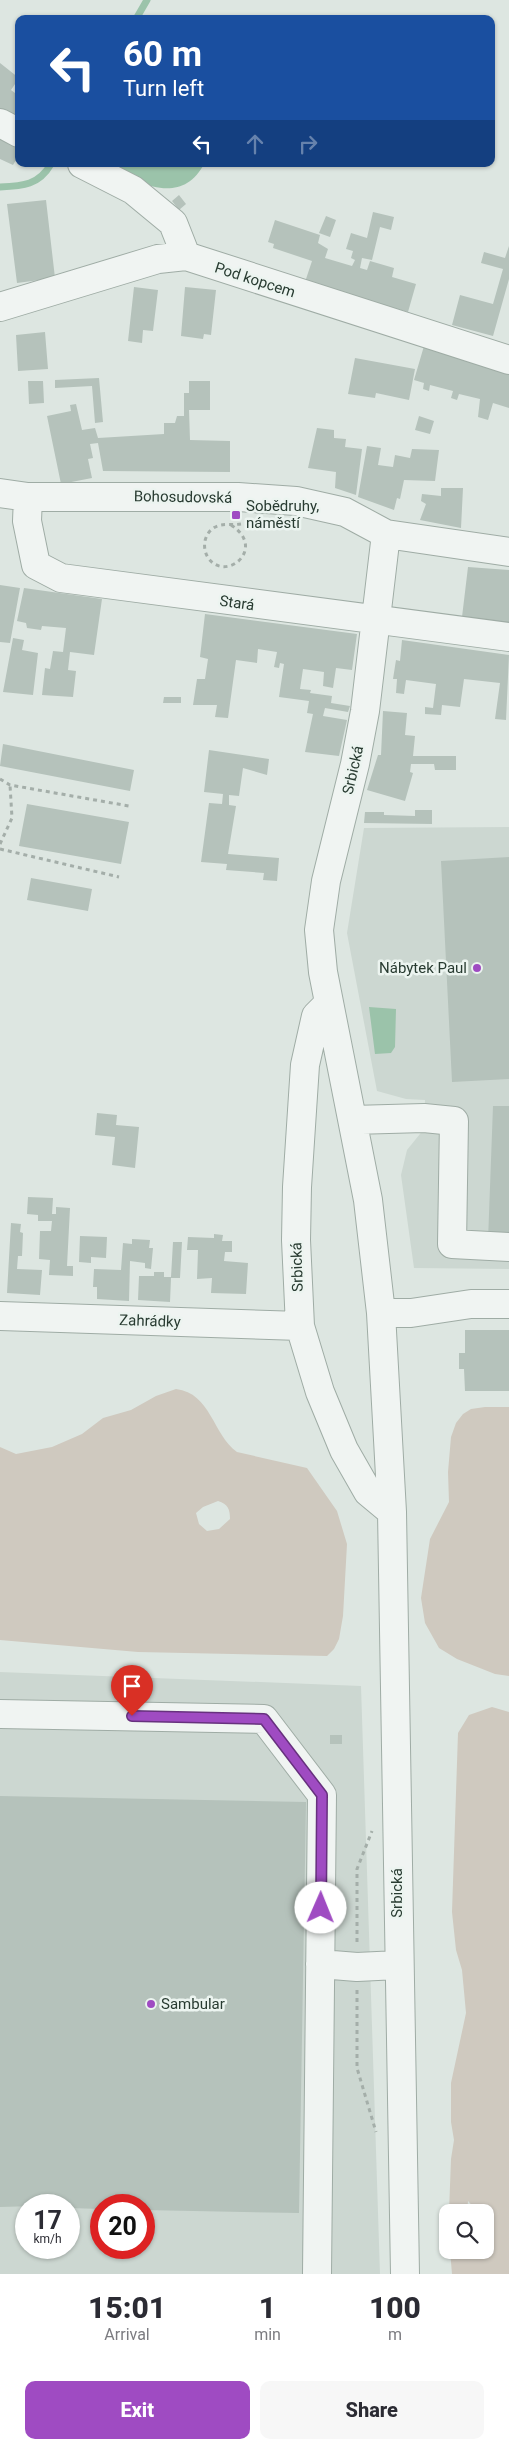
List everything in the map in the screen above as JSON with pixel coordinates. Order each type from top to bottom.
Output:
[{"type":"street","points":[[0,123],[15,132]]},
{"type":"street","points":[[88,167],[133,190],[173,223],[186,256]]},
{"type":"street","name":"Pod kopcem","points":[[0,307],[158,259],[186,256],[509,360]]},
{"type":"street","name":"Bohosudovská","points":[[0,493],[28,497],[238,497],[296,501],[345,512],[386,534],[509,552]]},
{"type":"street","name":"Stará","points":[[28,497],[27,521],[36,565],[60,578],[509,638]]},
{"type":"street","name":"Srbická","points":[[386,534],[365,711],[355,764],[332,852],[321,906],[320,948],[371,1220],[381,1313],[392,1512],[398,1965],[405,2274]]},
{"type":"street","name":"Srbická","points":[[329,1003],[316,1016],[305,1065],[297,1187],[296,1240],[300,1326],[320,1392],[344,1450],[368,1492],[392,1512]]},
{"type":"street","points":[[353,1120],[424,1118],[454,1121],[452,1244],[509,1247]]},
{"type":"street","points":[[381,1313],[412,1313],[471,1304],[509,1304]]},
{"type":"street","name":"Zahrádky","points":[[0,1316],[300,1326]]},
{"type":"street","points":[[0,1714],[264,1719],[322,1795],[317,2274]]},
{"type":"street","points":[[320,1964],[357,1967],[398,1965]]},
{"type":"path","points":[[220,525],[231,525],[242,532],[246,544],[243,557],[234,565],[221,567],[212,562],[207,556],[204,546],[205,538],[211,530],[220,525]]},
{"type":"path","points":[[0,779],[10,785],[129,806]]},
{"type":"path","points":[[0,844],[12,818],[10,785]]},
{"type":"path","points":[[0,849],[119,877]]},
{"type":"path","points":[[372,1828],[357,1869],[358,2068],[378,2137]]},
{"type":"shaded area","points":[[117,167],[202,167],[195,176],[185,184],[173,188],[149,185],[124,173]]},
{"type":"shaded area","points":[[509,827],[509,1269],[414,1268],[401,1175],[407,1150],[424,1129],[425,1100],[406,1099],[377,1091],[347,933],[364,828]]},
{"type":"shaded area","points":[[369,1007],[396,1009],[395,1047],[391,1053],[375,1054]]},
{"type":"shaded area","points":[[176,1389],[188,1392],[204,1406],[222,1436],[237,1452],[307,1468],[337,1511],[347,1544],[343,1616],[339,1639],[334,1649],[327,1656],[138,1652],[0,1640],[0,1447],[16,1454],[52,1447],[82,1434],[103,1418],[131,1410],[156,1396]],"holes":[[[218,1501],[228,1507],[230,1519],[219,1529],[207,1531],[199,1524],[196,1513],[203,1507]]]},
{"type":"shaded area","points":[[509,1407],[509,1676],[495,1674],[457,1659],[439,1648],[425,1623],[421,1598],[430,1539],[449,1502],[448,1472],[451,1437],[456,1423],[463,1414],[471,1409]]},
{"type":"shaded area","points":[[0,1672],[361,1686],[380,2274],[0,2274]]},
{"type":"shaded area","points":[[492,1707],[509,1712],[509,2274],[452,2274],[451,2259],[494,2259],[494,2204],[471,2204],[468,2201],[468,2204],[449,2204],[451,2159],[454,2140],[451,2122],[451,2083],[466,2013],[462,1970],[456,1950],[452,1912],[458,1733],[469,1715]]},
{"type":"building","points":[[0,63],[15,75],[15,84],[11,90],[15,93],[15,122],[0,111]]},
{"type":"building","points":[[0,131],[15,138],[15,162],[13,165],[0,159]]},
{"type":"building","points":[[179,195],[186,204],[179,210],[172,201]]},
{"type":"building","points":[[46,200],[55,278],[17,283],[7,204]]},
{"type":"building","points":[[373,212],[394,217],[391,230],[380,227],[372,260],[362,258],[360,268],[367,270],[370,261],[394,268],[392,277],[416,284],[408,312],[305,282],[312,261],[273,248],[274,244],[268,242],[275,220],[320,235],[318,243],[328,249],[325,258],[352,266],[355,260],[351,258],[353,251],[346,249],[351,233],[367,238]]},
{"type":"building","points":[[326,216],[336,220],[330,237],[319,233]]},
{"type":"building","points":[[509,246],[509,279],[493,336],[452,325],[460,295],[493,304],[503,269],[481,263],[484,252],[505,258]]},
{"type":"building","points":[[134,287],[158,290],[153,331],[143,330],[142,343],[128,341]]},
{"type":"building","points":[[185,287],[216,290],[211,335],[204,334],[203,339],[181,336]]},
{"type":"building","points":[[45,332],[48,369],[18,371],[16,335]]},
{"type":"building","points":[[424,346],[509,369],[509,408],[493,403],[488,420],[478,417],[480,399],[459,394],[457,400],[451,398],[453,391],[430,385],[429,391],[423,389],[424,383],[414,380]]},
{"type":"building","points":[[355,358],[415,369],[409,400],[376,393],[375,398],[348,394]]},
{"type":"building","points":[[99,378],[103,422],[95,423],[92,386],[55,388],[55,380]]},
{"type":"building","points":[[28,381],[43,381],[44,403],[29,404]]},
{"type":"building","points":[[189,381],[210,381],[210,410],[189,410],[190,440],[230,441],[230,472],[103,471],[98,443],[90,444],[93,458],[88,459],[92,478],[61,484],[47,416],[71,411],[70,405],[76,404],[82,430],[95,428],[98,438],[164,434],[164,423],[175,423],[177,416],[184,416],[184,393],[189,393]]},
{"type":"building","points":[[419,416],[434,421],[430,434],[415,430]]},
{"type":"building","points":[[317,428],[334,430],[334,438],[346,439],[345,447],[362,449],[356,495],[335,488],[336,472],[308,468]]},
{"type":"building","points":[[367,446],[381,448],[378,465],[393,467],[395,455],[410,458],[412,449],[439,450],[435,481],[404,480],[400,499],[397,498],[394,510],[358,497]]},
{"type":"building","points":[[441,488],[463,488],[461,528],[420,520],[426,504],[421,501],[422,494],[441,496]]},
{"type":"building","points":[[468,567],[509,570],[509,623],[462,617]]},
{"type":"building","points":[[0,585],[20,588],[10,643],[0,642]]},
{"type":"building","points":[[24,588],[102,599],[94,655],[70,652],[68,670],[76,671],[73,697],[42,695],[45,668],[50,669],[53,651],[63,652],[66,628],[42,626],[41,630],[27,628],[26,623],[17,621]]},
{"type":"building","points":[[205,614],[357,634],[352,670],[336,668],[333,688],[323,686],[324,672],[303,669],[300,689],[311,690],[310,693],[332,696],[331,703],[350,706],[348,712],[325,708],[323,716],[347,720],[339,756],[305,752],[313,714],[307,713],[309,701],[279,697],[284,664],[280,663],[279,668],[274,667],[277,652],[258,649],[257,663],[236,660],[228,718],[215,717],[217,705],[193,705],[197,679],[205,679],[208,659],[200,657]]},
{"type":"building","points":[[13,638],[24,640],[22,650],[38,653],[33,695],[3,692]]},
{"type":"building","points":[[402,640],[509,655],[506,720],[495,719],[500,683],[464,679],[460,707],[442,705],[441,715],[425,714],[425,707],[433,708],[436,684],[406,680],[404,694],[396,693],[397,679],[393,679],[396,660],[400,661]]},
{"type":"building","points":[[164,697],[181,697],[181,703],[163,703]]},
{"type":"building","points":[[383,711],[407,713],[405,735],[415,736],[413,756],[456,756],[456,770],[435,770],[434,764],[411,764],[410,772],[413,773],[405,801],[367,790],[378,755],[381,755]]},
{"type":"building","points":[[3,744],[134,770],[130,791],[0,766]]},
{"type":"building","points":[[209,750],[269,759],[267,775],[243,768],[239,796],[229,795],[229,805],[236,806],[228,854],[279,858],[277,881],[263,880],[264,873],[226,870],[227,864],[201,862],[209,803],[222,804],[223,794],[204,792]]},
{"type":"building","points":[[27,804],[129,822],[121,864],[19,846]]},
{"type":"building","points":[[415,810],[432,810],[432,824],[364,823],[365,812],[384,812],[384,815],[415,816]]},
{"type":"building","name":"Nábytek Paul","points":[[509,857],[509,1079],[452,1082],[441,861]]},
{"type":"building","points":[[31,878],[92,889],[88,911],[27,900]]},
{"type":"building","points":[[493,1106],[509,1106],[509,1242],[488,1241]]},
{"type":"building","points":[[97,1113],[117,1115],[116,1125],[139,1127],[135,1168],[112,1165],[115,1137],[95,1135]]},
{"type":"building","points":[[28,1197],[53,1198],[52,1214],[56,1214],[56,1207],[70,1208],[67,1266],[73,1266],[73,1276],[49,1275],[50,1260],[39,1259],[40,1231],[51,1231],[52,1221],[38,1221],[38,1215],[27,1214]]},
{"type":"building","points":[[11,1223],[21,1224],[20,1232],[23,1233],[22,1256],[18,1256],[17,1269],[42,1270],[40,1295],[7,1293]]},
{"type":"building","points":[[214,1234],[223,1235],[222,1241],[232,1241],[232,1252],[225,1252],[224,1261],[248,1263],[246,1294],[211,1293],[212,1278],[197,1279],[198,1250],[187,1250],[188,1237],[214,1238]]},
{"type":"building","points":[[80,1236],[107,1237],[106,1258],[91,1257],[91,1263],[79,1262]]},
{"type":"building","points":[[132,1239],[150,1240],[149,1248],[153,1248],[151,1269],[145,1268],[145,1263],[130,1261],[129,1301],[97,1299],[97,1287],[93,1287],[94,1269],[121,1270],[123,1243],[132,1244]]},
{"type":"building","points":[[173,1242],[182,1242],[180,1278],[171,1278],[170,1302],[138,1300],[139,1276],[154,1276],[154,1272],[164,1272],[164,1277],[171,1277]]},
{"type":"building","points":[[465,1330],[509,1330],[509,1391],[465,1391],[464,1369],[459,1369],[459,1353],[465,1353]]},
{"type":"building","points":[[330,1735],[342,1735],[342,1744],[330,1744]]},
{"type":"building","name":"Sambular","points":[[0,1796],[306,1802],[299,2213],[155,2210],[155,2194],[90,2194],[90,2209],[80,2208],[80,2194],[15,2194],[15,2207],[0,2207]]},
{"type":"waterway","points":[[138,15],[147,0]]},
{"type":"waterway","points":[[0,187],[30,183],[41,176],[49,167]]},
{"type":"place","name":"Sobědruhy, náměstí","points":[[236,515]]},
{"type":"place","name":"Nábytek Paul","points":[[477,968]]},
{"type":"place","name":"Sambular","points":[[151,2004]]},
{"type":"route","points":[[132,1716],[264,1719],[322,1795],[321,1908]]}]
